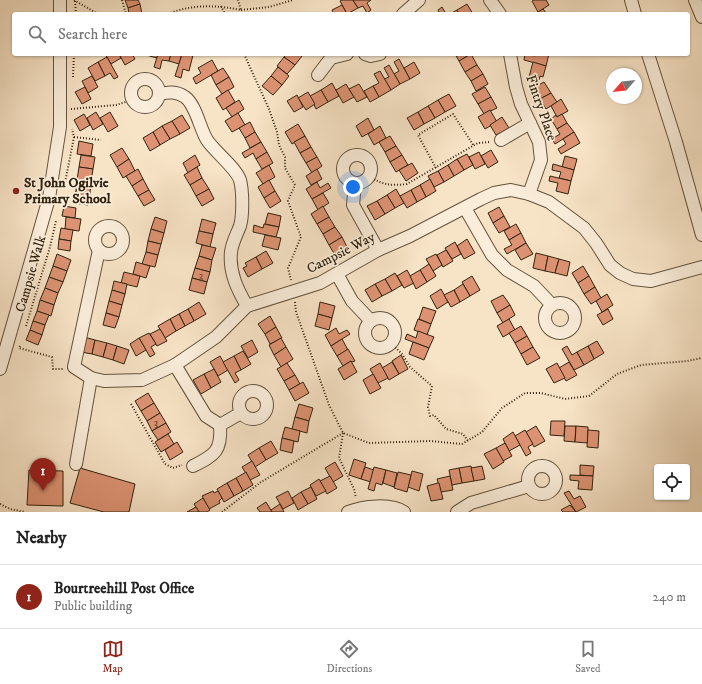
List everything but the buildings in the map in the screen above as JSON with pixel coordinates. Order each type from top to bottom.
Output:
[{"type":"street","points":[[60,0],[60,12]]},
{"type":"street","points":[[405,12],[419,0]]},
{"type":"street","points":[[490,0],[499,12]]},
{"type":"street","points":[[631,0],[634,12]]},
{"type":"street","points":[[695,0],[702,17]]},
{"type":"street","points":[[0,369],[49,198],[60,127],[60,56]]},
{"type":"street","points":[[318,75],[331,58],[339,56]]},
{"type":"street","name":"Fintry Place","points":[[510,56],[516,87],[539,142],[541,160],[529,194]]},
{"type":"street","points":[[649,56],[676,142],[702,235]]},
{"type":"street","points":[[144,79],[155,83],[159,94],[158,100],[149,106],[139,106],[132,100],[131,95],[134,84],[144,79]]},
{"type":"street","points":[[159,94],[171,92],[185,97],[191,105],[207,139],[215,151],[235,172],[240,180],[242,204],[241,223],[231,251],[232,272],[236,287],[248,306]]},
{"type":"street","points":[[501,140],[530,123]]},
{"type":"street","points":[[352,156],[360,156],[367,159],[371,168],[369,176],[364,182],[355,183],[346,178],[343,169],[345,162],[352,156]]},
{"type":"street","points":[[355,183],[353,205],[378,250]]},
{"type":"street","name":"Campsie Way","points":[[74,367],[91,378],[104,381],[142,380],[176,365],[216,337],[248,306],[320,283],[378,250],[410,236],[494,193],[511,190],[529,194],[549,202],[584,228],[610,265],[620,273],[633,279],[651,281],[702,267]]},
{"type":"street","points":[[465,208],[492,256],[507,270],[534,286],[552,305]]},
{"type":"street","points":[[74,367],[99,250]]},
{"type":"street","points":[[337,274],[352,301],[371,321]]},
{"type":"street","points":[[380,318],[389,322],[394,330],[394,335],[391,342],[386,347],[377,348],[368,343],[365,329],[371,321],[380,318]]},
{"type":"street","points":[[176,365],[206,416],[220,425]]},
{"type":"street","points":[[76,464],[91,378]]},
{"type":"street","points":[[220,425],[241,413]]},
{"type":"street","points":[[193,466],[207,459],[218,449],[221,437],[220,425]]},
{"type":"street","points":[[457,512],[471,504],[529,486]]},
{"type":"street","points":[[353,510],[385,506],[404,512]]},
{"type":"path","points":[[75,0],[76,12]]},
{"type":"path","points":[[75,0],[95,12]]},
{"type":"path","points":[[122,0],[125,12]]},
{"type":"path","points":[[238,0],[241,10]]},
{"type":"path","points":[[173,12],[201,6],[221,6],[241,10],[269,7],[293,0]]},
{"type":"path","points":[[221,6],[224,12]]},
{"type":"path","points":[[245,56],[269,109],[277,132],[279,145],[285,157],[285,168],[295,185],[288,201],[301,237],[288,268],[299,319],[329,405],[343,433],[339,458],[354,489],[353,510]]},
{"type":"path","points":[[71,109],[116,105],[132,100]]},
{"type":"path","points":[[436,168],[418,135],[453,114],[474,146]]},
{"type":"path","points":[[74,137],[101,140]]},
{"type":"path","points":[[369,176],[377,182],[395,186],[407,184],[478,143]]},
{"type":"path","name":"Campsie Walk","points":[[26,326],[50,247],[56,219]]},
{"type":"path","points":[[22,340],[19,348],[52,356],[53,369],[74,367]]},
{"type":"path","points":[[391,342],[402,354],[410,367],[432,386],[428,407],[430,416],[434,415],[446,429],[463,434],[468,441]]},
{"type":"path","points":[[343,433],[368,443],[430,441],[462,444],[482,432],[502,408],[525,393],[542,393],[565,399],[589,396],[617,374],[641,365],[687,361],[702,358]]},
{"type":"path","points":[[131,404],[165,464],[173,468],[183,465],[193,466]]},
{"type":"path","points":[[222,512],[261,482],[343,433]]},
{"type":"path","points":[[0,504],[10,509],[25,512]]},
{"type":"place","name":"St John Ogilvie Primary School","points":[[16,191]]},
{"type":"place","name":"Bourtreehill Post Office","points":[[43,491]]}]
